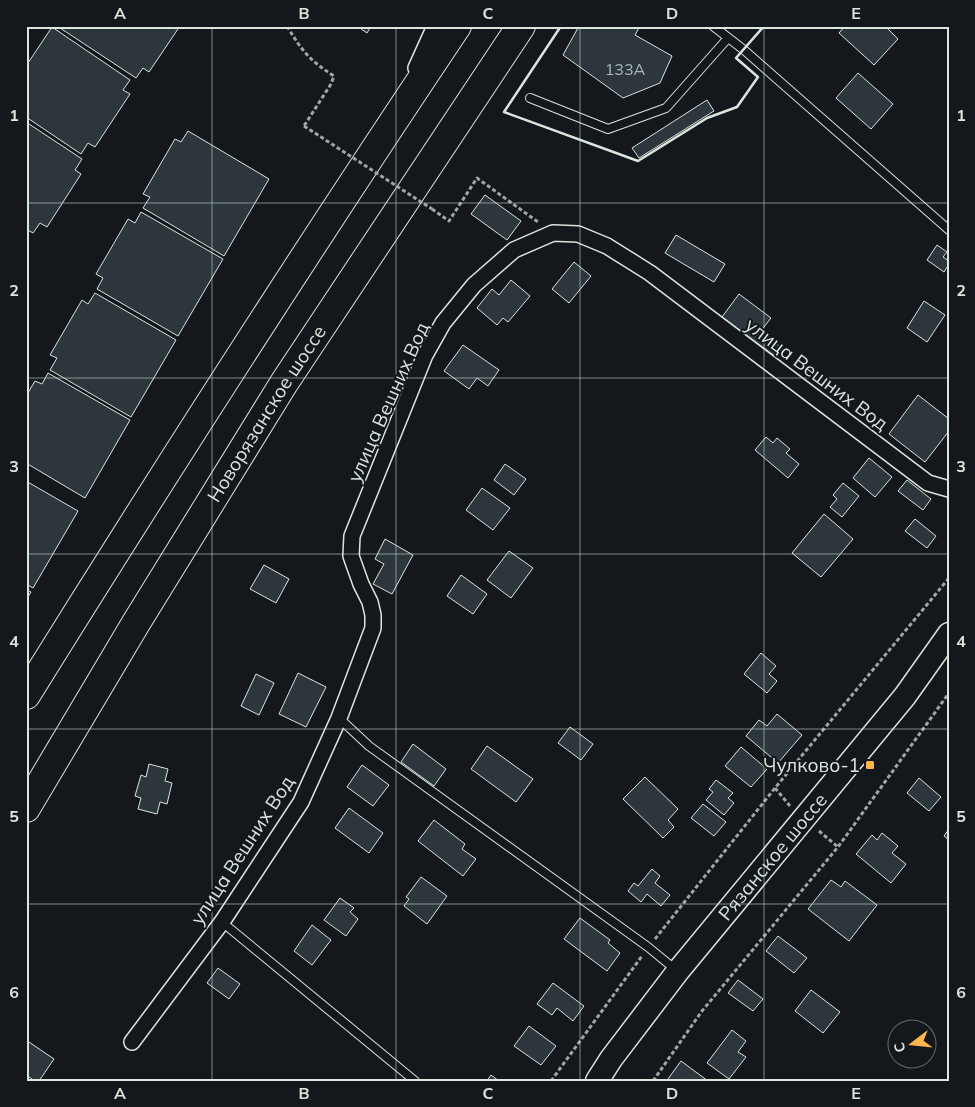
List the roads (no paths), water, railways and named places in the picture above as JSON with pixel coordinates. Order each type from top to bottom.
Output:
[{"type":"highway","points":[[26,695],[127,533],[393,121],[457,26]]},
{"type":"highway","name":"Новорязанское шоссе","points":[[26,808],[136,623],[284,383],[521,26]]},
{"type":"main road","name":"Рязанское шоссе","points":[[597,1081],[678,971],[905,696],[949,634]]},
{"type":"street","points":[[393,121],[435,26]]},
{"type":"street","name":"улица Вешних Вод","points":[[132,1042],[222,922],[301,802],[339,718],[373,628],[370,602],[351,556],[352,536],[426,356],[444,323],[474,285],[514,250],[552,233],[578,234],[607,246],[643,269],[928,483],[949,489]]},
{"type":"lane","points":[[713,26],[949,230]]},
{"type":"lane","points":[[530,98],[608,129],[666,108],[728,38]]},
{"type":"lane","points":[[339,718],[369,746],[648,947],[678,971]]},
{"type":"lane","points":[[222,922],[415,1081]]},
{"type":"place","name":"Чулково-1","points":[[870,765]]}]
